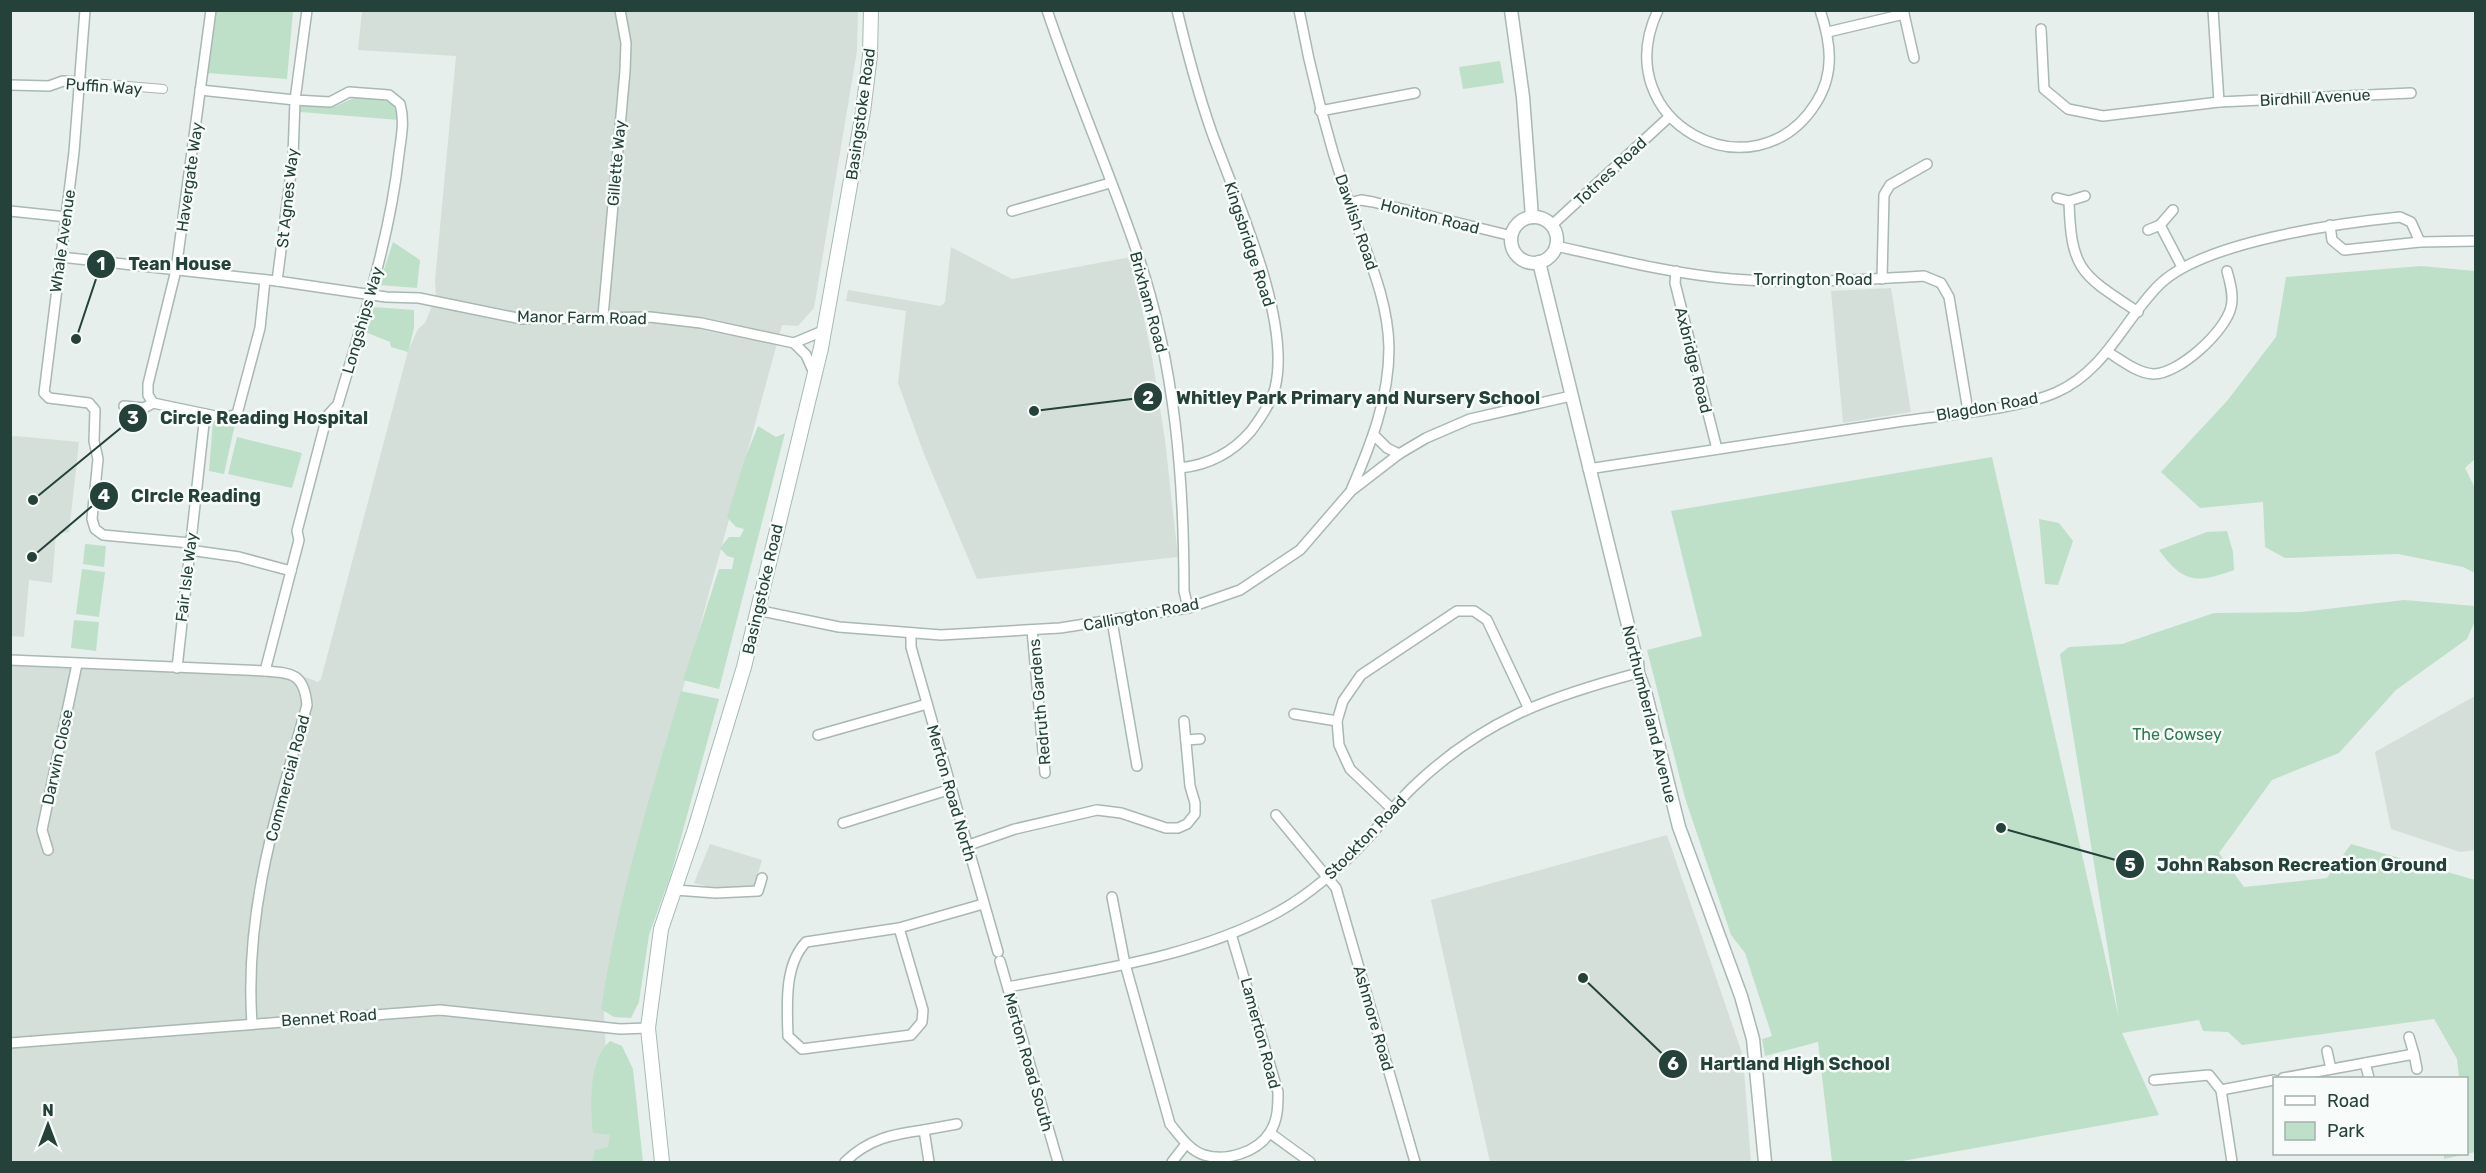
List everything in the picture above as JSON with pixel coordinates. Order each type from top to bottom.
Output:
[{"type":"main road","name":"Basingstoke Road","points":[[662,1162],[648,1028],[661,928],[740,681],[815,375],[863,112],[870,55],[871,10]]},
{"type":"street","name":"Whale Avenue","points":[[85,10],[81,82],[67,218],[44,387],[49,398],[89,403],[95,410],[94,441],[98,459],[92,519],[95,529],[103,535],[190,546]]},
{"type":"street","name":"Havergate Way","points":[[153,403],[148,395],[148,384],[176,270],[211,10]]},
{"type":"street","points":[[200,90],[296,99],[307,10]]},
{"type":"street","name":"Gillette Way","points":[[603,316],[625,71],[626,43],[620,10]]},
{"type":"street","name":"Brixham Road","points":[[1047,10],[1071,82],[1139,260],[1160,335],[1174,406],[1180,468],[1184,591],[1188,608]]},
{"type":"street","name":"Kingsbridge Road","points":[[1177,10],[1205,112],[1258,262],[1272,313],[1278,354],[1275,388],[1260,419],[1239,445],[1203,465],[1180,468]]},
{"type":"street","name":"Dawlish Road","points":[[1299,10],[1320,111],[1348,203],[1371,261],[1382,297],[1389,348],[1384,398],[1374,435],[1351,490]]},
{"type":"street","points":[[1511,10],[1525,109],[1532,217]]},
{"type":"street","points":[[1658,10],[1645,48],[1647,74],[1654,95],[1669,117],[1696,137],[1728,147],[1755,146],[1784,135],[1808,116],[1824,90],[1831,61],[1828,33],[1820,10]]},
{"type":"street","points":[[2213,10],[2219,102]]},
{"type":"street","points":[[1828,33],[1904,12],[1914,58]]},
{"type":"street","name":"Birdhill Avenue","points":[[2041,29],[2044,90],[2068,109],[2103,116],[2219,102],[2411,93]]},
{"type":"street","name":"Puffin Way","points":[[10,85],[50,86],[63,81],[163,89]]},
{"type":"street","name":"Longships Way","points":[[266,671],[267,658],[298,540],[297,531],[327,416],[338,404],[393,202],[403,124],[400,104],[389,95],[349,92],[330,102],[296,99]]},
{"type":"street","points":[[1320,111],[1415,93]]},
{"type":"street","name":"St Agnes Way","points":[[277,281],[296,99]]},
{"type":"street","name":"Totnes Road","points":[[1552,225],[1669,117]]},
{"type":"street","points":[[1882,279],[1884,195],[1890,185],[1927,164]]},
{"type":"street","points":[[1012,212],[1110,183]]},
{"type":"street","points":[[2056,198],[2069,201],[2085,196]]},
{"type":"street","name":"Honiton Road","points":[[1348,203],[1361,200],[1373,202],[1512,236]]},
{"type":"street","points":[[2069,201],[2070,238],[2078,263],[2093,282],[2138,312]]},
{"type":"street","points":[[2148,230],[2160,225],[2173,210]]},
{"type":"street","points":[[10,211],[67,218]]},
{"type":"street","points":[[1532,217],[1552,225],[1557,235],[1556,246],[1550,257],[1539,262],[1524,261],[1514,250],[1512,236],[1519,223],[1532,217]]},
{"type":"street","name":"Blagdon Road","points":[[1588,469],[1968,411],[2058,392],[2087,373],[2108,352],[2159,285],[2182,267],[2220,252],[2330,225],[2400,217],[2411,222],[2420,242]]},
{"type":"street","points":[[2160,225],[2182,267]]},
{"type":"street","points":[[2330,225],[2332,240],[2344,250],[2420,242],[2475,241]]},
{"type":"street","name":"Torrington Road","points":[[1556,246],[1676,271],[1730,279],[1790,282],[1924,276],[1941,283],[1949,297],[1968,411]]},
{"type":"street","name":"Manor Farm Road","points":[[61,257],[419,298],[522,318],[569,320],[603,316],[701,323],[794,343]]},
{"type":"street","name":"Northumberland Avenue","points":[[1539,262],[1638,673],[1646,695],[1679,827],[1753,1039],[1765,1162]]},
{"type":"street","name":"Axbridge Road","points":[[1676,271],[1675,283],[1717,448]]},
{"type":"street","points":[[2108,352],[2141,372],[2155,374],[2172,370],[2191,357],[2218,330],[2231,308],[2231,285],[2227,271]]},
{"type":"street","points":[[124,406],[144,408],[153,403],[225,418],[237,414],[260,328],[265,280]]},
{"type":"street","points":[[815,375],[806,356],[794,343],[825,330]]},
{"type":"street","name":"Callington Road","points":[[757,610],[839,627],[941,635],[1032,630],[1112,621],[1188,608],[1240,590],[1300,550],[1351,490],[1399,454],[1426,438],[1470,419],[1571,396]]},
{"type":"street","name":"Fair Isle Way","points":[[177,668],[205,414]]},
{"type":"street","points":[[1374,435],[1387,448],[1399,454]]},
{"type":"street","points":[[190,546],[291,571]]},
{"type":"street","points":[[1393,810],[1350,769],[1339,745],[1337,721],[1343,700],[1361,675],[1457,611],[1474,611],[1487,620],[1528,707]]},
{"type":"street","points":[[1112,621],[1137,766]]},
{"type":"street","name":"Redruth Gardens","points":[[1032,630],[1045,773]]},
{"type":"street","name":"Merton Road North","points":[[911,633],[911,647],[999,956]]},
{"type":"street","name":"Commercial Road","points":[[10,660],[266,671],[287,673],[299,679],[305,689],[307,705],[257,894],[251,957],[252,1023]]},
{"type":"street","name":"Darwin Close","points":[[48,850],[42,830],[77,664]]},
{"type":"street","name":"Stockton Road","points":[[1008,987],[1177,953],[1231,934],[1279,911],[1327,878],[1412,788],[1453,751],[1528,707],[1578,689],[1638,673]]},
{"type":"street","points":[[818,735],[927,704]]},
{"type":"street","points":[[1294,714],[1337,721]]},
{"type":"street","points":[[966,846],[1015,828],[1097,810],[1121,813],[1166,828],[1178,828],[1188,824],[1195,814],[1195,803],[1190,786],[1184,721]]},
{"type":"street","points":[[1186,740],[1200,739]]},
{"type":"street","points":[[843,823],[951,789]]},
{"type":"street","name":"Ashmore Road","points":[[1276,815],[1336,888],[1415,1162]]},
{"type":"street","points":[[675,890],[716,893],[758,891],[762,878]]},
{"type":"street","points":[[1113,897],[1125,964],[1170,1124],[1186,1144],[1204,1155],[1226,1158],[1250,1150],[1270,1133],[1310,1162]]},
{"type":"street","points":[[899,928],[923,1010],[922,1023],[911,1035],[802,1048],[788,1036],[787,995],[796,953],[806,942],[899,928],[983,904]]},
{"type":"street","name":"Lamerton Road","points":[[1231,934],[1278,1092],[1278,1113],[1270,1133]]},
{"type":"street","name":"Merton Road South","points":[[999,956],[1058,1162]]},
{"type":"street","name":"Bennet Road","points":[[10,1043],[440,1010],[620,1029],[648,1028]]},
{"type":"street","points":[[2409,1037],[2417,1069]]},
{"type":"street","points":[[2327,1051],[2331,1069]]},
{"type":"street","points":[[2288,1077],[2414,1054]]},
{"type":"street","points":[[2365,1063],[2369,1077]]},
{"type":"street","points":[[2154,1080],[2209,1075],[2221,1090],[2232,1162]]},
{"type":"street","points":[[2221,1090],[2273,1080]]},
{"type":"street","points":[[845,1162],[856,1151],[888,1134],[957,1124]]},
{"type":"street","points":[[924,1130],[929,1162]]},
{"type":"street","points":[[1172,1162],[1186,1144]]},
{"type":"shaded area","points":[[362,11],[858,11],[857,51],[814,308],[798,326],[782,325],[615,938],[604,1014],[610,1135],[615,1162],[11,1162],[10,657],[292,672],[318,682],[321,679],[408,351],[418,329],[425,323],[436,296],[435,281],[456,56],[358,50]]},
{"type":"shaded area","points":[[951,247],[1012,279],[1131,257],[1152,357],[1165,440],[1178,557],[977,579],[924,454],[898,383],[906,311],[846,301],[848,290],[941,306],[945,302]]},
{"type":"shaded area","points":[[1891,288],[1911,412],[1843,423],[1831,291]]},
{"type":"shaded area","points":[[10,437],[79,442],[69,532],[56,534],[52,583],[29,580],[24,637],[10,636]]},
{"type":"shaded area","points":[[2475,696],[2475,850],[2460,852],[2391,829],[2375,752]]},
{"type":"shaded area","points":[[1667,835],[1743,1056],[1751,1162],[1490,1162],[1431,900]]},
{"type":"shaded area","points":[[710,844],[762,860],[754,887],[717,889],[694,883]]},
{"type":"green space","points":[[216,11],[293,11],[287,79],[207,73]]},
{"type":"green space","points":[[1500,61],[1504,83],[1463,89],[1459,67]]},
{"type":"green space","points":[[356,97],[392,101],[400,110],[399,120],[300,112],[300,106],[305,104],[336,106]]},
{"type":"green space","points":[[393,242],[420,260],[417,288],[379,285]]},
{"type":"green space","points":[[2421,266],[2475,271],[2475,459],[2465,468],[2475,488],[2475,573],[2463,567],[2398,554],[2285,558],[2265,547],[2263,502],[2200,508],[2161,472],[2227,401],[2276,337],[2286,277]]},
{"type":"green space","points":[[373,307],[414,310],[414,328],[408,352],[391,347],[390,342],[365,332]]},
{"type":"green space","points":[[213,421],[235,424],[224,474],[209,471]]},
{"type":"green space","points":[[758,426],[776,437],[785,433],[719,689],[683,680],[719,569],[732,569],[734,558],[727,556],[720,548],[729,537],[740,537],[744,529],[736,527],[727,517],[744,461]]},
{"type":"green space","points":[[237,437],[302,453],[292,488],[228,474]]},
{"type":"green space","name":"The Cowsey","points":[[1992,457],[2119,1018],[2060,654],[2069,647],[2122,644],[2214,613],[2301,612],[2404,600],[2475,606],[2475,621],[2467,639],[2396,690],[2339,753],[2272,780],[2219,853],[2244,887],[2327,878],[2351,844],[2475,880],[2475,1152],[2468,1154],[2468,1077],[2459,1077],[2457,1059],[2434,1019],[2242,1045],[2228,1032],[2203,1031],[2199,1020],[2122,1033],[2159,1115],[1897,1162],[1832,1162],[1818,1042],[1765,1056],[1762,1039],[1772,1036],[1745,953],[1731,935],[1685,798],[1647,650],[1702,636],[1671,511]]},
{"type":"green space","points":[[2039,519],[2059,523],[2073,541],[2058,585],[2045,584]]},
{"type":"green space","points":[[2227,531],[2233,552],[2234,570],[2221,575],[2200,579],[2183,575],[2159,550],[2207,532]]},
{"type":"green space","points":[[85,544],[106,546],[104,567],[83,564]]},
{"type":"green space","points":[[82,569],[105,572],[99,617],[76,614]]},
{"type":"green space","points":[[74,620],[99,622],[96,651],[71,648]]},
{"type":"green space","points":[[681,691],[719,699],[671,874],[649,935],[639,1002],[631,1018],[614,1017],[601,1009],[616,929],[635,849]]},
{"type":"green space","points":[[610,1041],[622,1046],[633,1069],[643,1162],[592,1162],[595,1150],[608,1147],[610,1135],[593,1133],[591,1097],[598,1060]]},
{"type":"green space","points":[[2444,1155],[2462,1155],[2444,1159]]},
{"type":"place","name":"Tean House","points":[[76,339]]},
{"type":"place","name":"Whitley Park Primary and Nursery School","points":[[1034,411]]},
{"type":"place","name":"Circle Reading Hospital","points":[[33,500]]},
{"type":"place","name":"CIrcle Reading","points":[[32,557]]},
{"type":"place","name":"John Rabson Recreation Ground","points":[[2001,828]]},
{"type":"place","name":"Hartland High School","points":[[1583,978]]}]
